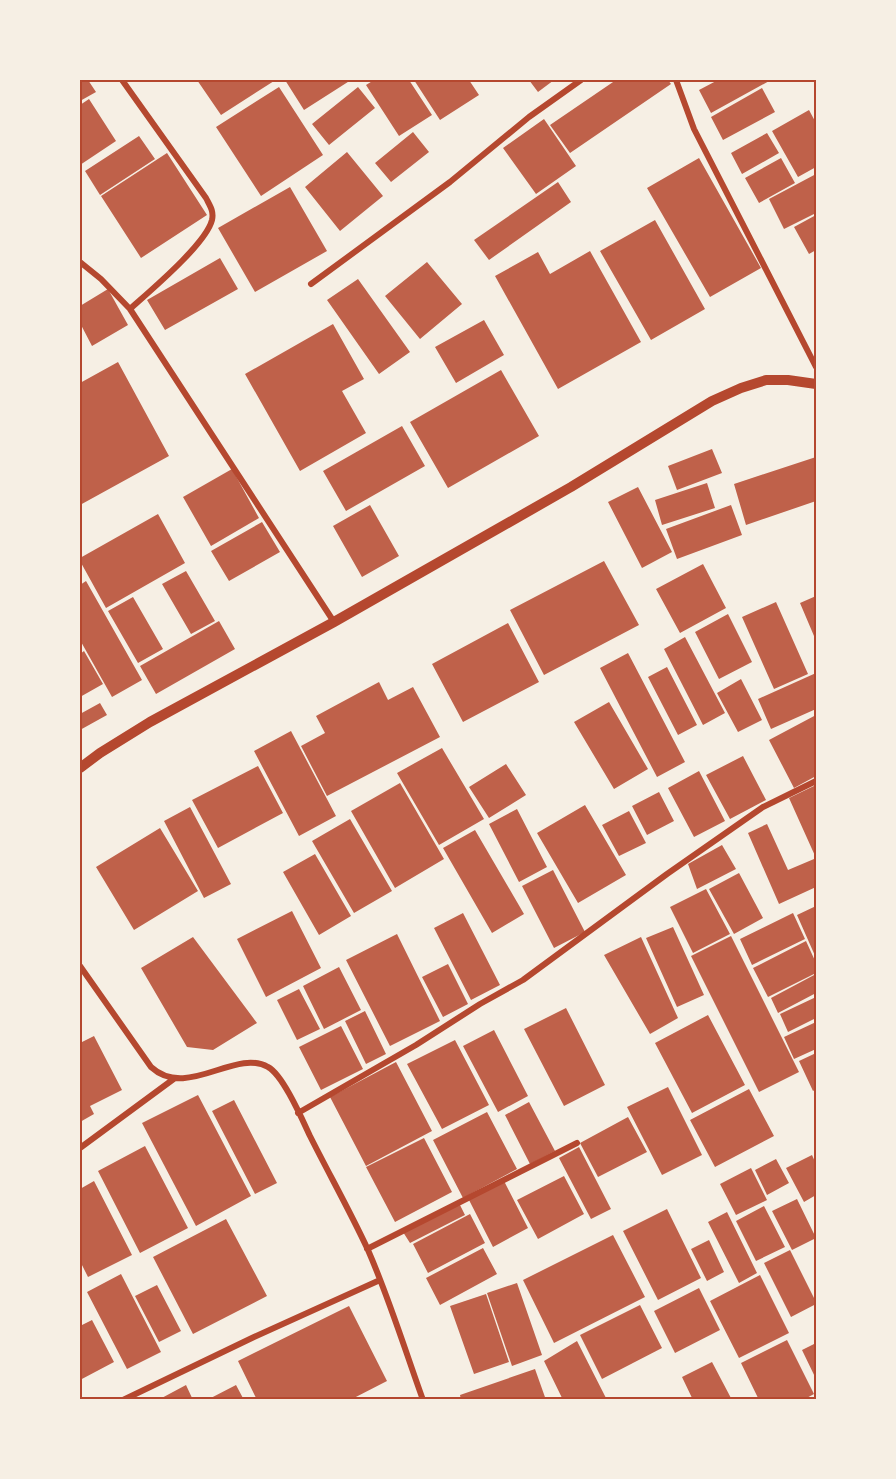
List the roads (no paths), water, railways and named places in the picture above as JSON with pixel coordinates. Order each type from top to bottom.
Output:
[{"type":"street","points":[[122,80],[213,210],[212,221],[199,244],[130,309]]},
{"type":"street","points":[[311,284],[450,182],[529,117],[580,80]]},
{"type":"street","points":[[676,80],[694,129],[816,367]]},
{"type":"street","points":[[80,262],[101,279],[130,309],[334,622]]},
{"type":"street","points":[[80,768],[150,722],[334,622],[571,487],[712,401],[766,380],[816,384]]},
{"type":"street","points":[[298,1113],[522,980],[763,807],[816,781]]},
{"type":"street","points":[[80,966],[158,1074],[187,1078],[244,1063],[258,1063],[268,1067],[278,1077],[367,1249],[423,1400]]},
{"type":"street","points":[[80,1148],[175,1078]]},
{"type":"street","points":[[367,1249],[577,1143]]},
{"type":"street","points":[[123,1400],[380,1280]]}]
